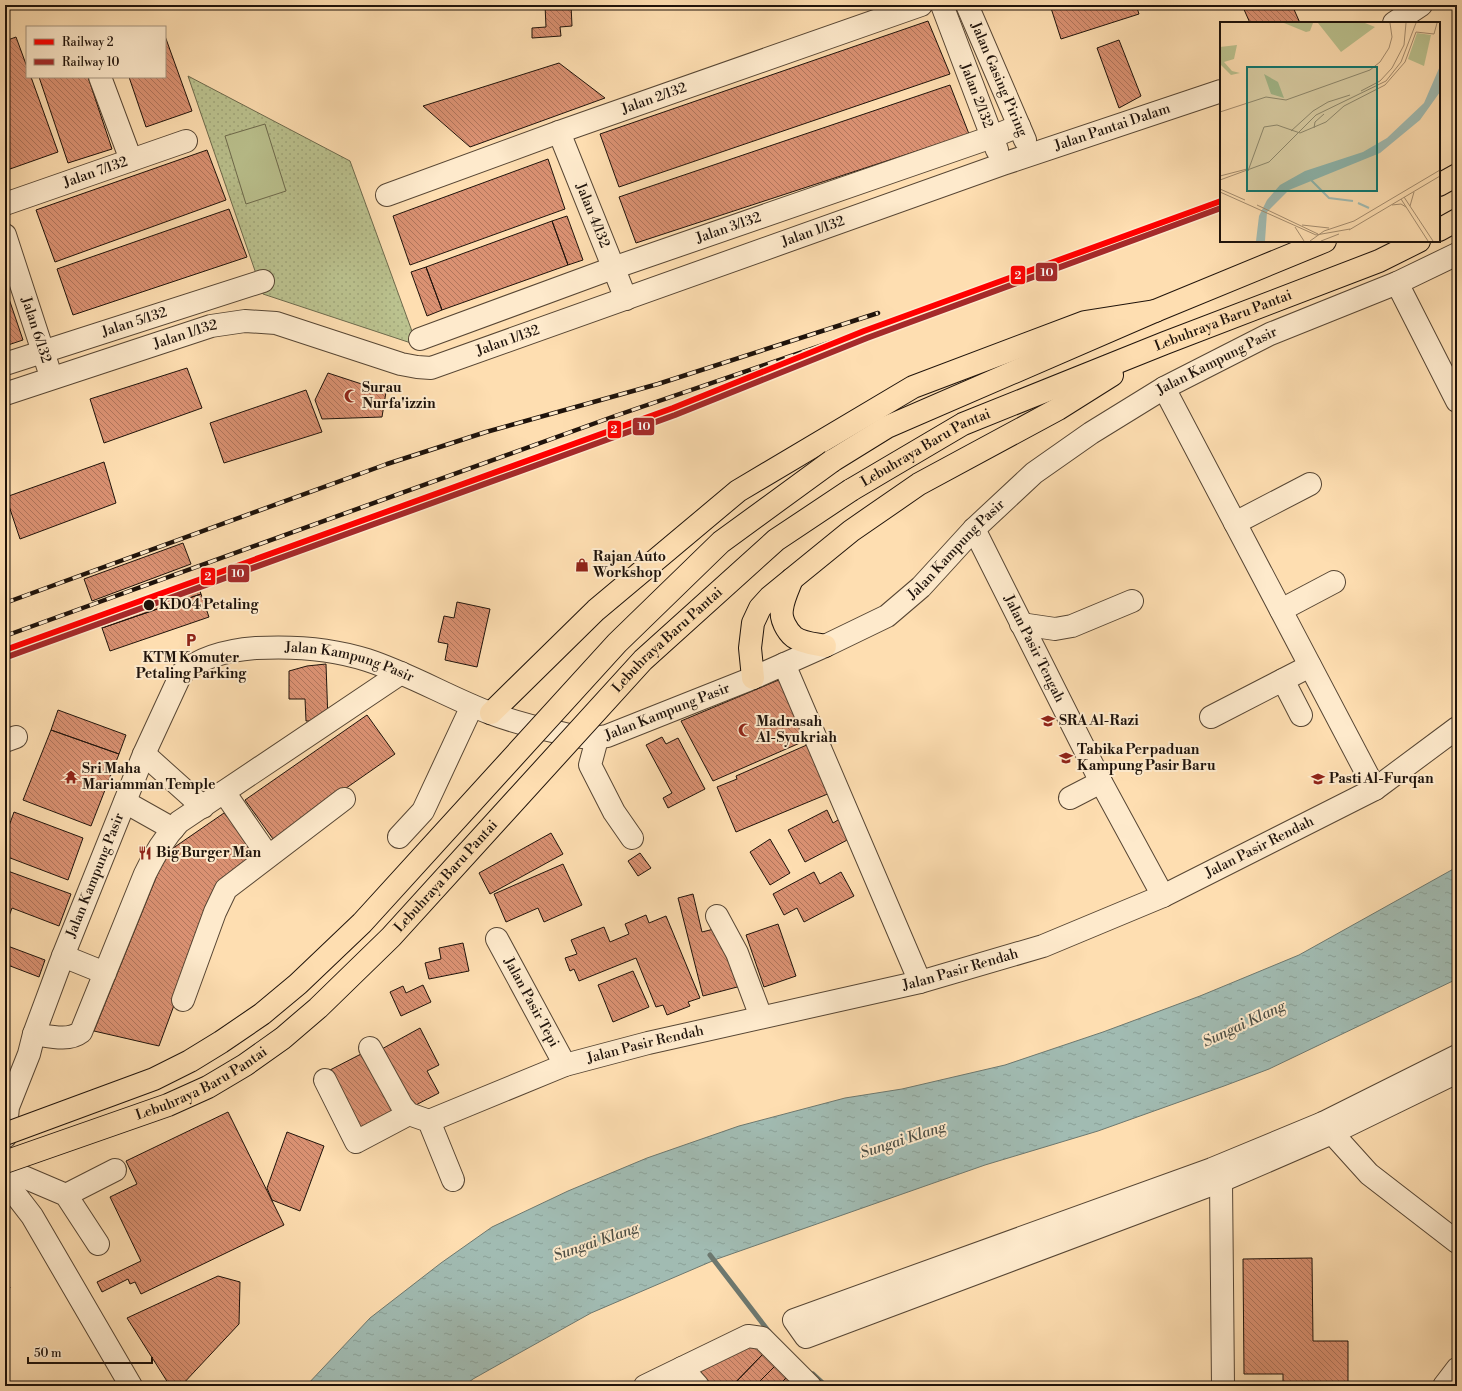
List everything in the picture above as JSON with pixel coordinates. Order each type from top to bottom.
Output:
[{"type":"highway","points":[[1440,184],[1457,175]]},
{"type":"highway","points":[[1440,229],[1457,220]]},
{"type":"highway","name":"Lebuhraya Baru Pantai","points":[[5,1135],[154,1078],[203,1053],[262,1014],[298,984],[362,923],[617,644],[721,542],[832,461],[887,427],[1156,311],[1323,242]]},
{"type":"highway","name":"Lebuhraya Baru Pantai","points":[[5,1163],[168,1105],[208,1087],[245,1065],[283,1038],[318,1008],[391,937],[643,660],[776,540],[851,490],[963,424],[1165,343],[1380,262],[1417,242]]},
{"type":"highway","points":[[482,710],[596,610],[732,496],[913,387],[1085,322],[1156,311]]},
{"type":"highway","points":[[753,678],[750,648],[753,623],[760,608],[770,597],[851,531],[918,484],[1058,409],[1165,343]]},
{"type":"highway","points":[[792,579],[782,608],[781,616],[784,625],[795,638],[808,643],[825,646]]},
{"type":"street","name":"Jalan 2/132","points":[[387,195],[559,132],[922,5]]},
{"type":"street","name":"Jalan 2/132","points":[[942,5],[1003,164]]},
{"type":"street","name":"Jalan Gasing Piring","points":[[967,5],[1031,154]]},
{"type":"street","points":[[1396,22],[1421,5]]},
{"type":"street","points":[[100,78],[131,160]]},
{"type":"street","name":"Jalan Pantai Dalam","points":[[1003,164],[1220,91]]},
{"type":"street","name":"Jalan 3/132","points":[[430,335],[613,268],[992,137],[1019,126]]},
{"type":"street","name":"Jalan 4/132","points":[[559,132],[626,299]]},
{"type":"street","name":"Jalan 7/132","points":[[5,204],[186,142]]},
{"type":"street","name":"Jalan 1/132","points":[[5,394],[211,326],[245,321],[276,323],[401,364],[432,368],[1003,164]]},
{"type":"street","name":"Jalan 6/132","points":[[5,235],[13,285],[43,352],[52,379]]},
{"type":"street","name":"Jalan Kampung Pasir","points":[[5,1135],[8,1108],[63,956],[144,754],[180,674],[189,667],[215,656],[239,650],[264,648],[330,652],[366,660],[401,673],[482,710],[547,730],[597,739],[607,736],[753,678],[888,616],[921,587],[974,529],[1034,473],[1091,434],[1164,388],[1270,334],[1397,282],[1457,254]]},
{"type":"street","name":"Jalan 5/132","points":[[5,364],[263,281]]},
{"type":"street","points":[[1397,282],[1457,401]]},
{"type":"street","points":[[1164,388],[1374,789]]},
{"type":"street","points":[[1235,523],[1310,484]]},
{"type":"street","name":"Jalan Pasir Tengah","points":[[974,529],[1101,782],[1163,896]]},
{"type":"street","points":[[1280,610],[1334,582]]},
{"type":"street","points":[[1021,624],[1055,629],[1072,626],[1132,601]]},
{"type":"street","points":[[784,664],[920,982]]},
{"type":"street","points":[[1211,717],[1310,666]]},
{"type":"street","points":[[32,1044],[67,1038],[81,1032],[145,874],[166,836],[179,822],[401,673]]},
{"type":"street","points":[[1283,680],[1301,715]]},
{"type":"street","points":[[399,837],[424,811],[482,710]]},
{"type":"street","name":"Jalan Pasir Rendah","points":[[325,1080],[356,1142],[564,1065],[648,1043],[920,982],[1043,946],[1163,896],[1374,789],[1457,728]]},
{"type":"street","points":[[597,739],[590,765],[614,812],[632,838]]},
{"type":"street","points":[[144,754],[202,807]]},
{"type":"street","points":[[1070,798],[1101,782]]},
{"type":"street","points":[[224,792],[268,856]]},
{"type":"street","points":[[183,1000],[224,891],[344,798]]},
{"type":"street","points":[[125,802],[173,829]]},
{"type":"street","points":[[717,916],[737,953],[761,1017]]},
{"type":"street","name":"Jalan Pasir Tepi","points":[[497,939],[564,1065]]},
{"type":"street","points":[[63,956],[105,973]]},
{"type":"street","name":"Jalan Kampung Pasir","points":[[5,1085],[32,1044]]},
{"type":"street","points":[[370,1048],[402,1106],[419,1118],[453,1180]]},
{"type":"street","points":[[1328,1128],[1457,1056]]},
{"type":"street","points":[[1213,1179],[794,1320],[806,1337],[1213,1179],[1457,1072]]},
{"type":"street","points":[[1328,1128],[1369,1174],[1457,1242]]},
{"type":"street","points":[[5,1151],[5,1163]]},
{"type":"street","points":[[5,1169],[66,1195],[98,1244]]},
{"type":"street","points":[[66,1195],[114,1170]]},
{"type":"street","points":[[1209,1386],[1213,1179]]},
{"type":"street","points":[[1213,1179],[1223,1386]]},
{"type":"street","points":[[5,1181],[32,1216],[131,1386]]},
{"type":"street","points":[[645,1386],[748,1336],[762,1338],[810,1386]]},
{"type":"street","points":[[682,1368],[698,1386]]},
{"type":"street","points":[[1444,1386],[1457,1369]]},
{"type":"green space","points":[[188,76],[350,161],[417,345],[263,294]]},
{"type":"green space","points":[[265,124],[286,191],[246,204],[225,136]]},
{"type":"water","name":"Sungai Klang","points":[[1457,867],[1457,979],[1269,1069],[1098,1131],[985,1165],[717,1259],[591,1313],[473,1379],[464,1386],[306,1386],[370,1318],[441,1263],[492,1227],[568,1191],[647,1158],[739,1126],[845,1098],[902,1089],[1005,1065],[1103,1032],[1200,996],[1299,955]]},
{"type":"building","points":[[524,5],[545,5],[524,6]]},
{"type":"building","points":[[545,5],[571,5],[572,26],[560,27],[561,36],[532,38],[532,28],[546,27]]},
{"type":"building","points":[[1050,5],[1136,5],[1139,14],[1061,39]]},
{"type":"building","points":[[1242,5],[1292,5],[1300,22],[1250,22]]},
{"type":"building","points":[[928,21],[950,74],[619,187],[600,134]]},
{"type":"building","points":[[16,37],[26,64],[26,78],[31,78],[58,152],[10,169],[5,154],[5,41]]},
{"type":"building","points":[[166,39],[192,111],[146,127],[129,78],[166,78]]},
{"type":"building","points":[[1119,40],[1141,96],[1119,108],[1097,48]]},
{"type":"building","points":[[559,63],[605,98],[470,147],[423,106]]},
{"type":"building","points":[[39,78],[88,78],[112,149],[68,163]]},
{"type":"building","points":[[950,85],[969,134],[636,243],[619,197]]},
{"type":"building","points":[[207,150],[226,200],[55,262],[36,210]]},
{"type":"building","points":[[548,159],[565,209],[410,265],[393,216]]},
{"type":"building","points":[[229,209],[247,257],[73,315],[57,269]]},
{"type":"building","points":[[567,216],[583,260],[568,265],[552,221]]},
{"type":"building","points":[[552,221],[568,265],[442,310],[426,267]]},
{"type":"building","points":[[426,267],[442,310],[427,316],[411,272]]},
{"type":"building","points":[[6,290],[23,340],[5,346],[5,291]]},
{"type":"building","points":[[187,368],[202,408],[104,443],[90,399]]},
{"type":"building","name":"Surau Nurfa'izzin","points":[[328,373],[386,392],[382,417],[322,419],[315,400]]},
{"type":"building","points":[[306,390],[322,432],[224,463],[210,423]]},
{"type":"building","points":[[104,462],[116,503],[20,539],[6,497]]},
{"type":"building","points":[[183,543],[191,564],[92,601],[84,579]]},
{"type":"building","points":[[196,579],[201,594],[102,628],[97,614]]},
{"type":"building","name":"KD04 Petaling","points":[[201,594],[209,617],[110,651],[102,628]]},
{"type":"building","points":[[457,602],[490,609],[477,667],[445,660],[448,644],[438,642],[444,616],[454,618]]},
{"type":"building","points":[[326,664],[328,721],[306,721],[305,699],[289,699],[289,671],[307,666]]},
{"type":"building","name":"Madrasah Al-Syukriah","points":[[781,679],[809,739],[713,781],[681,721]]},
{"type":"building","points":[[58,710],[126,735],[119,754],[51,730]]},
{"type":"building","points":[[367,715],[395,754],[273,839],[245,800]]},
{"type":"building","name":"Sri Maha Mariamman Temple","points":[[51,730],[119,754],[91,826],[23,800]]},
{"type":"building","points":[[662,737],[666,744],[678,738],[705,789],[668,808],[663,798],[672,793],[646,745]]},
{"type":"building","points":[[809,744],[830,793],[736,832],[717,787],[737,779],[736,776]]},
{"type":"building","points":[[827,810],[833,823],[843,817],[853,837],[805,862],[788,830]]},
{"type":"building","points":[[14,812],[83,838],[68,880],[5,856],[5,837]]},
{"type":"building","points":[[224,813],[259,855],[218,886],[159,1046],[94,1031],[166,853]]},
{"type":"building","points":[[551,833],[563,854],[490,894],[479,873]]},
{"type":"building","points":[[770,839],[790,873],[770,885],[750,852]]},
{"type":"building","points":[[640,853],[651,868],[638,876],[628,861]]},
{"type":"building","points":[[563,864],[582,905],[544,922],[538,908],[506,922],[494,894]]},
{"type":"building","points":[[5,870],[71,894],[59,926],[12,908],[5,927]]},
{"type":"building","points":[[814,872],[820,884],[841,872],[854,896],[804,922],[797,908],[784,915],[773,894]]},
{"type":"building","points":[[693,894],[702,932],[726,926],[741,986],[703,996],[678,898]]},
{"type":"building","points":[[646,915],[649,923],[666,916],[700,998],[688,1002],[690,1006],[667,1015],[663,1005],[656,1007],[636,958],[579,981],[574,969],[570,971],[565,958],[577,954],[571,940],[604,927],[610,942],[629,934],[625,924]]},
{"type":"building","points":[[778,924],[796,976],[764,987],[746,935]]},
{"type":"building","points":[[463,943],[469,971],[429,979],[425,963],[441,959],[439,948]]},
{"type":"building","points":[[5,945],[45,960],[39,977],[5,964]]},
{"type":"building","points":[[633,971],[649,1007],[613,1022],[598,985]]},
{"type":"building","points":[[423,985],[431,1002],[401,1016],[390,992],[403,986],[406,993]]},
{"type":"building","points":[[420,1028],[439,1065],[427,1071],[439,1093],[410,1108],[380,1050]]},
{"type":"building","points":[[363,1053],[395,1114],[362,1131],[330,1070]]},
{"type":"building","points":[[228,1112],[284,1225],[141,1294],[135,1282],[130,1284],[128,1279],[102,1292],[97,1282],[141,1261],[110,1197],[137,1184],[126,1161]]},
{"type":"building","points":[[287,1132],[324,1146],[300,1211],[272,1200],[267,1188]]},
{"type":"building","points":[[1312,1258],[1313,1341],[1348,1341],[1348,1386],[1283,1386],[1283,1374],[1244,1374],[1243,1259]]},
{"type":"building","points":[[5,1274],[10,1288],[5,1289]]},
{"type":"building","points":[[218,1276],[240,1282],[239,1324],[181,1386],[170,1386],[127,1318]]},
{"type":"building","points":[[753,1344],[763,1354],[732,1386],[704,1386],[697,1364]]},
{"type":"building","points":[[763,1354],[775,1366],[755,1386],[732,1386]]},
{"type":"building","points":[[775,1366],[787,1377],[778,1386],[755,1386]]},
{"type":"building","points":[[787,1377],[796,1386],[778,1386]]},
{"type":"waterway","points":[[710,1255],[770,1333]]},
{"type":"waterway","points":[[813,1374],[826,1386]]},
{"type":"railway","points":[[5,603],[387,464],[486,432],[658,384],[878,313]]},
{"type":"railway","points":[[5,636],[615,416],[864,331]]},
{"type":"rail line","name":"2","points":[[5,650],[673,408],[864,331],[1220,201]]},
{"type":"rail line","name":"10","points":[[7,657],[675,415],[867,338],[1220,208]]},
{"type":"place","name":"Surau Nurfa'izzin","points":[[351,396]]},
{"type":"place","name":"Rajan Auto Workshop","points":[[582,565]]},
{"type":"place","name":"KD04 Petaling","points":[[149,605]]},
{"type":"place","name":"KTM Komuter Petaling Parking","points":[[191,640]]},
{"type":"place","name":"SRA Al-Razi","points":[[1048,721]]},
{"type":"place","name":"Madrasah Al-Syukriah","points":[[745,730]]},
{"type":"place","name":"Tabika Perpaduan Kampung Pasir Baru","points":[[1066,758]]},
{"type":"place","name":"Sri Maha Mariamman Temple","points":[[71,777]]},
{"type":"place","name":"Pasti Al-Furqan","points":[[1318,779]]},
{"type":"place","name":"Big Burger Man","points":[[145,853]]}]
